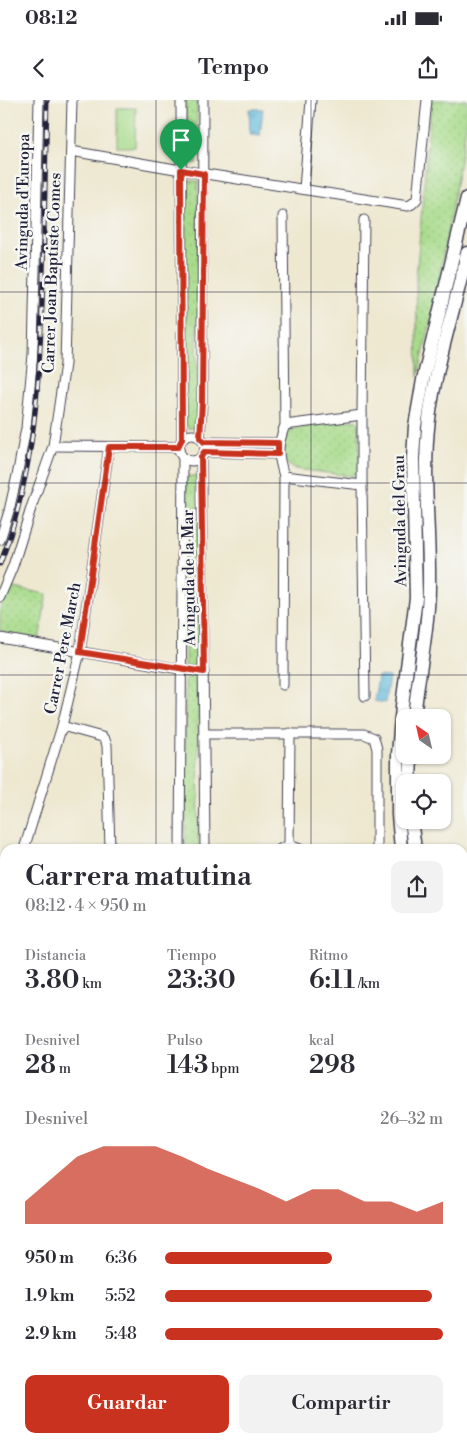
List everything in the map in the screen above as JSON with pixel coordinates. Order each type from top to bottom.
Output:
[{"type":"main road","name":"Avinguda del Grau","points":[[401,844],[398,814],[398,746],[416,598],[413,458],[415,426],[423,380],[467,198]]},
{"type":"main road","name":"Avinguda del Grau","points":[[415,709],[427,622],[429,587],[426,467],[429,420],[439,367],[467,253]]},
{"type":"main road","points":[[413,829],[414,844]]},
{"type":"street","name":"Avinguda d'Europa","points":[[0,540],[13,495],[24,439],[33,355],[39,100]]},
{"type":"street","name":"Carrer Joan Baptiste Comes","points":[[0,597],[13,566],[53,446],[65,364],[72,100]]},
{"type":"street","points":[[181,100],[179,453],[183,458],[193,461],[203,455],[278,454]]},
{"type":"street","points":[[203,100],[203,455]]},
{"type":"street","points":[[304,189],[311,100]]},
{"type":"street","points":[[71,151],[408,206],[417,199],[418,194],[427,100]]},
{"type":"street","points":[[283,216],[285,425],[278,443],[278,454],[284,476],[283,685]]},
{"type":"street","points":[[364,220],[362,415],[364,696]]},
{"type":"street","points":[[285,425],[362,415]]},
{"type":"street","points":[[53,446],[109,447],[180,443],[188,436],[202,440],[278,443]]},
{"type":"street","name":"Carrer Pere March","points":[[26,844],[62,726],[80,652],[109,447]]},
{"type":"street","name":"Avinguda de la Mar","points":[[203,455],[205,844]]},
{"type":"street","name":"Avinguda de la Mar","points":[[180,844],[183,458]]},
{"type":"street","points":[[284,476],[362,485]]},
{"type":"street","points":[[0,638],[204,672]]},
{"type":"street","points":[[62,726],[102,737],[105,740],[107,745],[110,844]]},
{"type":"street","points":[[204,734],[368,734],[374,738],[377,749],[377,844]]},
{"type":"street","points":[[289,844],[290,734]]},
{"type":"green space","points":[[185,100],[197,100],[197,163],[186,163]]},
{"type":"green space","points":[[431,100],[467,100],[467,122],[435,302],[418,377],[416,279]]},
{"type":"green space","points":[[117,108],[136,108],[135,147],[117,147]]},
{"type":"green space","points":[[186,181],[198,181],[197,428],[188,428],[186,426]]},
{"type":"green space","points":[[355,420],[359,423],[360,470],[352,476],[295,469],[284,462],[282,446],[285,432],[307,426]]},
{"type":"green space","points":[[186,476],[197,476],[200,664],[198,669],[188,669],[185,665]]},
{"type":"green space","points":[[8,587],[47,594],[39,640],[0,631],[0,608]]},
{"type":"green space","points":[[195,676],[198,680],[199,844],[185,844],[185,680]]},
{"type":"water","points":[[249,109],[263,109],[260,136],[250,135]]},
{"type":"water","points":[[378,676],[389,677],[385,703],[374,701]]},
{"type":"railway","points":[[0,564],[12,529],[29,459],[38,387],[43,278],[47,100]]},
{"type":"route","points":[[181,170],[204,174],[200,438],[204,442],[278,443],[278,454],[204,452],[201,457],[204,672],[80,652],[109,447],[178,447],[182,439],[181,170]]}]
